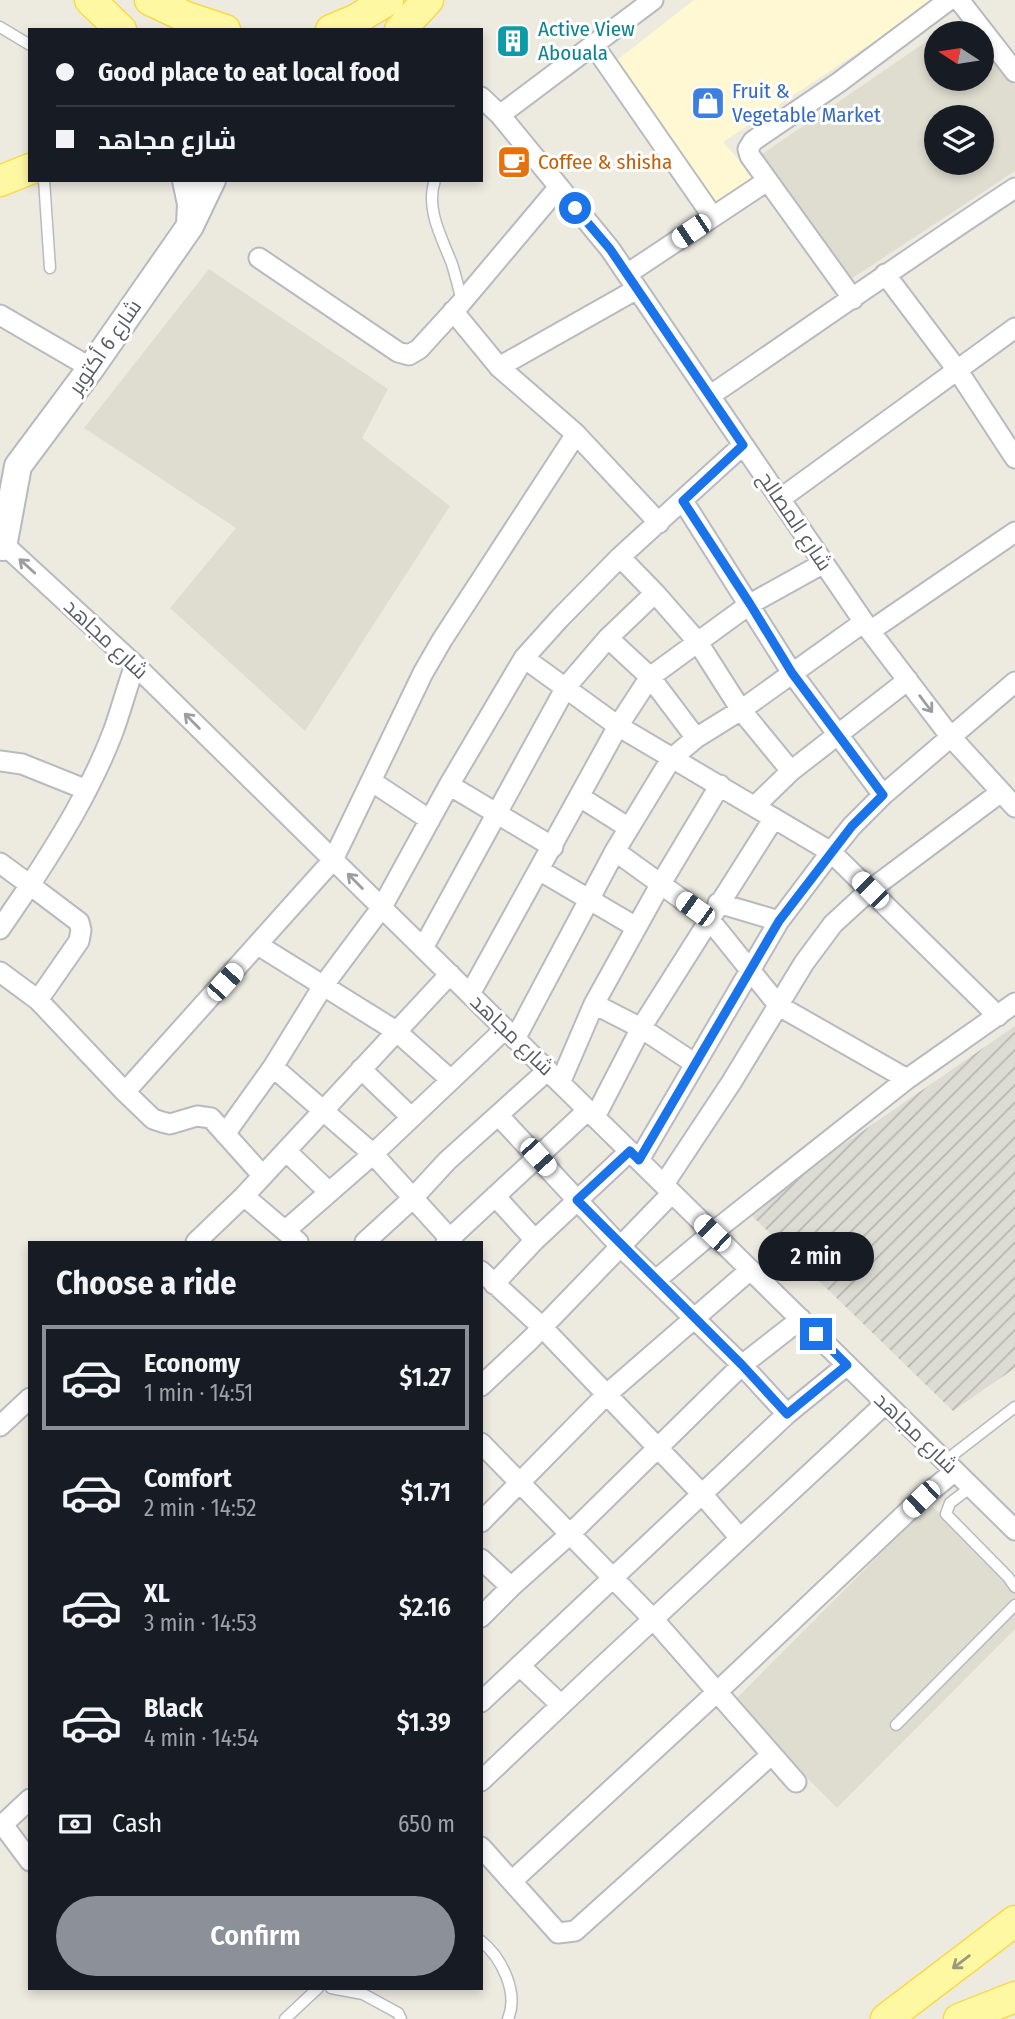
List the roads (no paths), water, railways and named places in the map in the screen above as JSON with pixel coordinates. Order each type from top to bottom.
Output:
[{"type":"main road","points":[[90,0],[119,28]]},
{"type":"main road","points":[[336,28],[388,0]]},
{"type":"main road","points":[[402,28],[428,0]]},
{"type":"main road","points":[[155,1],[186,17],[219,28]]},
{"type":"main road","points":[[0,182],[28,170]]},
{"type":"main road","points":[[0,182],[28,180]]},
{"type":"main road","points":[[886,2019],[1013,1924]]},
{"type":"main road","points":[[959,2019],[1015,1997]]},
{"type":"street","points":[[500,114],[653,0]]},
{"type":"street","points":[[853,299],[750,156],[750,144],[838,83],[949,0]]},
{"type":"street","points":[[959,0],[1015,72]]},
{"type":"street","points":[[593,44],[713,217]]},
{"type":"street","name":"شارع المصالح","points":[[483,100],[500,114],[610,249],[867,626],[950,736],[1015,807]]},
{"type":"street","points":[[499,367],[632,282],[713,217],[767,181]]},
{"type":"street","points":[[186,182],[191,204],[190,226]]},
{"type":"street","name":"شارع 6 أكتوبر","points":[[1,547],[9,469],[91,368],[190,226],[211,182]]},
{"type":"street","points":[[259,258],[398,352],[409,355],[419,349],[458,307],[558,188]]},
{"type":"street","points":[[711,394],[1015,188]]},
{"type":"street","points":[[885,274],[958,371],[1007,429],[1015,458]]},
{"type":"street","points":[[458,307],[499,367],[576,434],[659,523]]},
{"type":"street","points":[[0,315],[91,368]]},
{"type":"street","points":[[780,499],[1015,328]]},
{"type":"street","points":[[125,1092],[333,860],[442,639],[576,434]]},
{"type":"street","points":[[225,1134],[273,1067],[323,986],[382,907],[449,785],[524,658],[620,557],[743,445]]},
{"type":"street","points":[[683,501],[792,673],[883,795]]},
{"type":"street","points":[[244,1196],[292,1237],[329,1192],[451,1080],[510,1034],[671,759],[696,738],[792,673],[1015,532]]},
{"type":"street","name":"شارع مجاهد","points":[[1,547],[10,550],[135,665],[1015,1530]]},
{"type":"street","points":[[620,557],[697,641],[741,710],[791,771]]},
{"type":"street","points":[[470,994],[618,726],[650,677],[750,604],[824,563]]},
{"type":"street","points":[[423,948],[566,687],[608,638],[655,593]]},
{"type":"street","points":[[608,638],[650,677],[696,738]]},
{"type":"street","points":[[524,658],[618,726],[671,759],[756,805],[831,852],[998,1016]]},
{"type":"street","points":[[0,929],[65,831],[87,790],[113,732],[135,665]]},
{"type":"street","points":[[756,805],[791,771],[908,680]]},
{"type":"street","points":[[740,1538],[702,1494],[542,1327],[488,1278],[535,1240],[577,1200],[634,1156],[694,1063],[779,921],[831,852],[883,795],[1015,682]]},
{"type":"street","points":[[0,761],[22,764],[87,790]]},
{"type":"street","points":[[371,780],[430,820]]},
{"type":"street","points":[[449,785],[552,847]]},
{"type":"street","points":[[366,1241],[498,1115],[554,1077],[636,927],[720,785]]},
{"type":"street","points":[[483,1384],[542,1327],[668,1188],[804,963],[833,924],[870,890],[1001,792]]},
{"type":"street","points":[[580,797],[629,828]]},
{"type":"street","points":[[450,1241],[538,1157],[591,1114],[713,911],[774,818]]},
{"type":"street","points":[[615,851],[660,885],[713,911],[779,921]]},
{"type":"street","points":[[0,863],[79,922],[79,941],[38,1000]]},
{"type":"street","points":[[539,870],[636,927]]},
{"type":"street","points":[[713,911],[750,972],[779,1006],[907,1079]]},
{"type":"street","points":[[258,945],[396,1031],[451,1080]]},
{"type":"street","points":[[0,972],[38,1000],[153,1119],[170,1124],[203,1115],[211,1118],[263,1176]]},
{"type":"street","points":[[198,1241],[263,1176],[450,974]]},
{"type":"street","points":[[656,1280],[907,1079],[1015,1003]]},
{"type":"street","points":[[594,1004],[641,1028],[694,1063]]},
{"type":"street","points":[[273,1067],[373,1154],[448,1241]]},
{"type":"street","points":[[361,1069],[411,1117]]},
{"type":"street","points":[[498,1115],[619,1245],[742,1365],[787,1414]]},
{"type":"street","points":[[286,1151],[329,1192]]},
{"type":"street","points":[[495,1196],[535,1240]]},
{"type":"street","points":[[483,1520],[606,1395],[750,1270]]},
{"type":"street","points":[[483,1615],[569,1535],[742,1365],[800,1319]]},
{"type":"street","points":[[483,1700],[787,1414],[847,1365]]},
{"type":"street","points":[[0,1426],[28,1400]]},
{"type":"street","points":[[483,1779],[886,1403]]},
{"type":"street","points":[[483,1445],[654,1620],[796,1782]]},
{"type":"street","points":[[512,1881],[921,1499],[950,1466]]},
{"type":"street","points":[[483,1561],[511,1587]]},
{"type":"street","points":[[520,1666],[561,1705]]},
{"type":"street","points":[[483,1849],[558,1933],[575,1931],[771,1755]]},
{"type":"street","points":[[28,1801],[1,1826],[28,1859]]},
{"type":"lane","points":[[0,27],[28,44]]},
{"type":"lane","points":[[44,182],[50,268]]},
{"type":"lane","points":[[434,182],[430,193],[436,226],[453,267],[458,307]]},
{"type":"lane","points":[[950,1466],[1015,1406]]},
{"type":"lane","points":[[971,1487],[950,1503],[946,1514],[1015,1587]]},
{"type":"lane","points":[[896,1724],[1015,1605]]},
{"type":"lane","points":[[483,1942],[509,1980],[513,2009],[509,2019]]},
{"type":"lane","points":[[285,2019],[316,1990]]},
{"type":"lane","points":[[342,1990],[363,1994],[398,2013],[401,2019]]},
{"type":"place","name":"Active View Abouala","points":[[513,41]]},
{"type":"place","name":"Fruit & Vegetable Market","points":[[708,103]]},
{"type":"place","name":"Coffee & shisha","points":[[514,162]]}]
